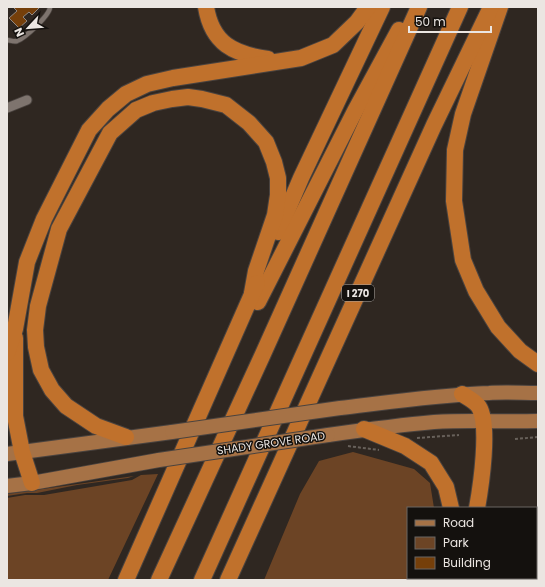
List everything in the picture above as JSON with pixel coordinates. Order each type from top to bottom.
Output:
[{"type":"highway","points":[[206,7],[208,21],[220,39],[231,49],[250,57],[284,62]]},
{"type":"highway","points":[[32,483],[15,453],[14,416],[16,329],[27,262],[44,219],[88,130],[108,109],[126,94],[147,84],[173,78],[284,62],[300,58],[333,45],[357,22],[368,7]]},
{"type":"highway","points":[[126,580],[302,178],[382,7]]},
{"type":"highway","points":[[235,332],[250,319],[355,111],[411,7]]},
{"type":"highway","points":[[159,580],[419,7]]},
{"type":"highway","name":"I 270","points":[[202,580],[460,7]]},
{"type":"highway","name":"I 270","points":[[228,580],[434,125],[491,7]]},
{"type":"highway","points":[[500,7],[463,114],[455,150],[454,201],[464,260],[476,291],[498,327],[520,351],[538,364]]},
{"type":"highway","points":[[126,437],[96,426],[66,406],[52,390],[41,370],[36,347],[35,330],[38,306],[59,229],[82,183],[110,133],[136,110],[153,103],[172,99],[188,97],[202,98],[226,106],[249,123],[266,142],[274,162],[278,178],[278,195],[275,215],[256,271],[252,293]]},
{"type":"highway","points":[[7,353],[16,329]]},
{"type":"highway","points":[[462,394],[472,400],[479,407],[484,420],[482,477],[477,507]]},
{"type":"highway","points":[[364,430],[405,446],[431,463],[446,487],[451,507]]},
{"type":"main road","points":[[15,453],[413,399],[462,394],[538,393]]},
{"type":"main road","name":"SHADY GROVE ROAD","points":[[7,486],[32,483],[159,460],[364,430],[434,422],[484,420],[538,421]]},
{"type":"street","points":[[7,108],[27,100]]},
{"type":"lane","points":[[7,40],[18,40],[24,36],[46,16],[50,10],[50,7]]},
{"type":"path","points":[[413,438],[460,434]]},
{"type":"path","points":[[515,439],[538,438]]},
{"type":"path","points":[[344,445],[385,451]]},
{"type":"green space","points":[[353,452],[414,469],[430,483],[434,507],[407,507],[407,579],[424,580],[264,580],[300,494],[319,461]]},
{"type":"green space","points":[[158,474],[108,580],[7,580],[7,498],[25,495],[44,495],[132,480],[141,475]]},
{"type":"green space","points":[[134,476],[37,493],[7,496],[7,494]]},
{"type":"building","points":[[13,7],[39,8],[32,15],[29,12],[23,17],[27,21],[19,28],[9,18],[17,11]]},
{"type":"building","points":[[538,555],[538,580],[503,580],[537,579]]}]
